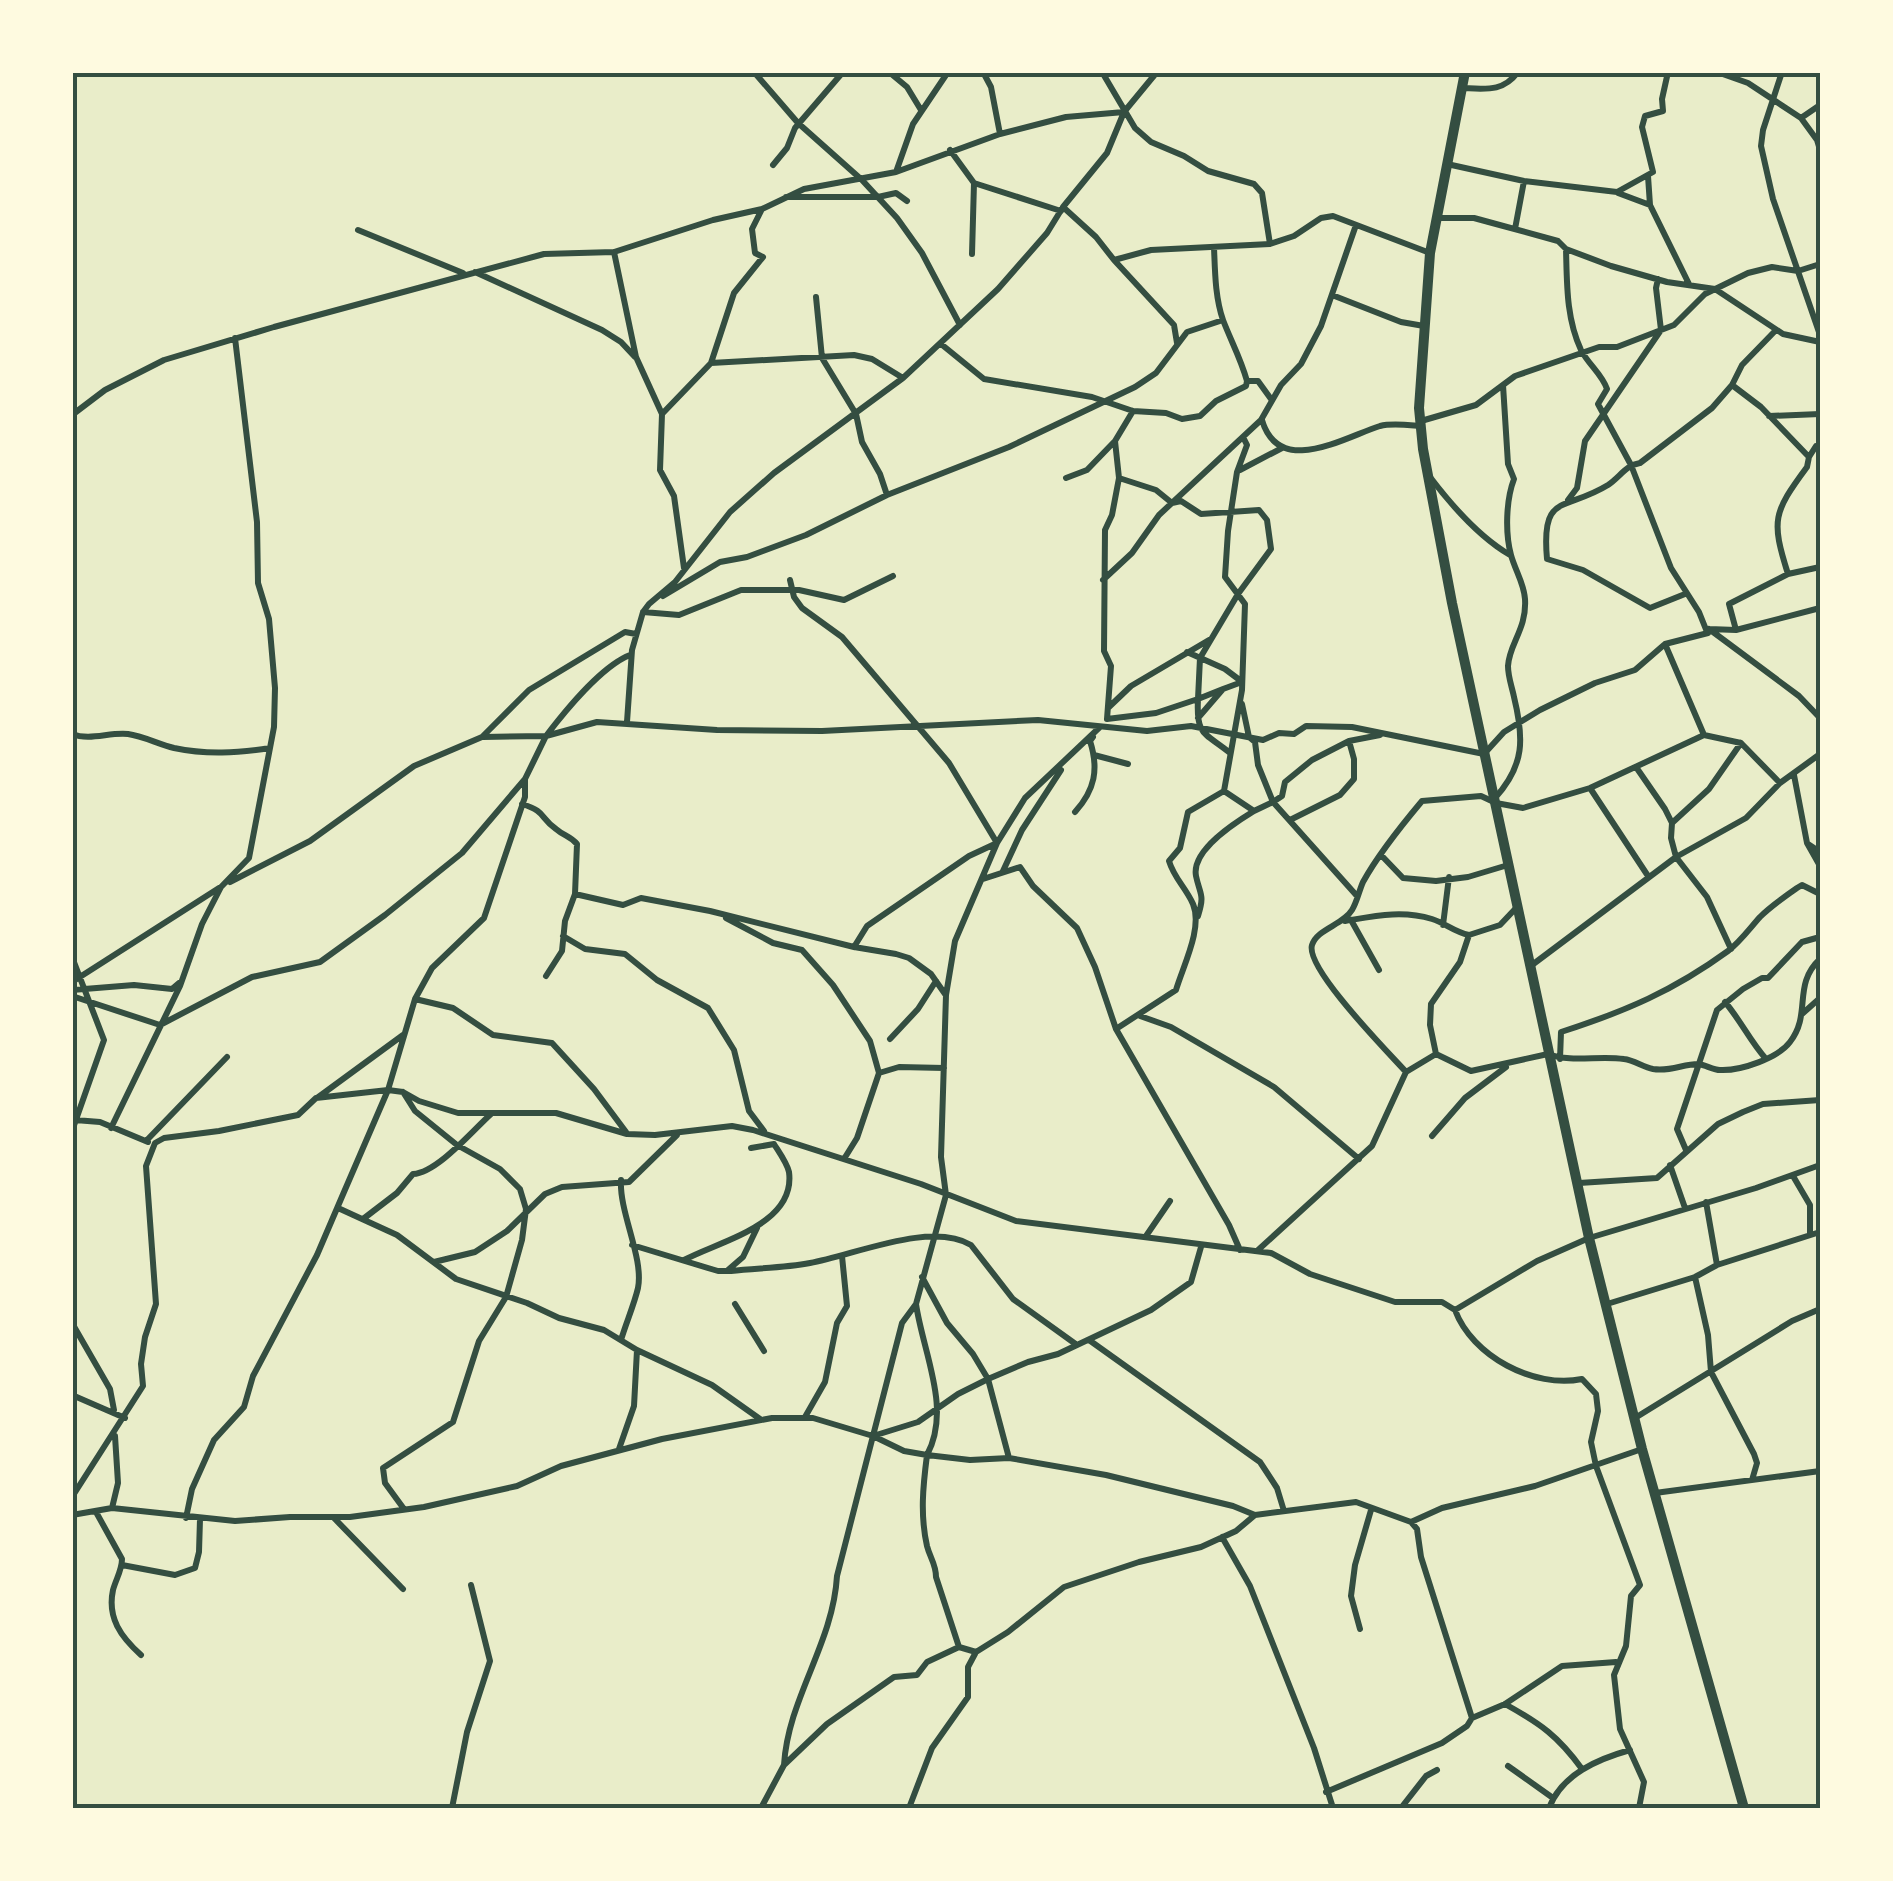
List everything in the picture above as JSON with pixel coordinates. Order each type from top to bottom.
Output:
[{"type":"highway","points":[[1465,72],[1430,253],[1421,423],[1427,473],[1484,754],[1554,1057],[1589,1238],[1654,1494],[1744,1808]]},
{"type":"street","points":[[754,72],[798,123],[878,197],[922,253],[960,325]]},
{"type":"street","points":[[773,165],[798,123],[843,72]]},
{"type":"street","points":[[889,72],[901,76],[920,110]]},
{"type":"street","points":[[896,172],[920,110],[948,72]]},
{"type":"street","points":[[983,72],[991,88],[1000,134]]},
{"type":"street","points":[[1102,72],[1134,128],[1151,142],[1208,171],[1254,184],[1262,193],[1270,244]]},
{"type":"street","points":[[627,722],[631,654],[649,604],[675,582],[730,512],[774,473],[903,378],[1028,256],[1107,153],[1124,112],[1157,72]]},
{"type":"street","points":[[1462,88],[1498,90],[1512,82],[1518,72]]},
{"type":"street","points":[[1617,192],[1653,172],[1642,127],[1645,116],[1663,111],[1668,72]]},
{"type":"street","points":[[1717,72],[1748,83],[1801,118],[1820,150]]},
{"type":"street","points":[[1436,218],[1474,218],[1558,240],[1566,249],[1611,266],[1715,289],[1776,330],[1820,338],[1772,200],[1762,146],[1763,130],[1782,72]]},
{"type":"street","points":[[1801,118],[1820,106]]},
{"type":"street","points":[[72,414],[105,390],[164,360],[236,338],[544,254],[614,252],[713,220],[762,209],[804,189],[896,172],[1000,134],[1066,117],[1124,112]]},
{"type":"street","points":[[950,150],[974,183],[1062,209],[1096,236],[1174,325],[1177,344]]},
{"type":"street","points":[[1447,164],[1524,181],[1617,192],[1650,205]]},
{"type":"street","points":[[1648,176],[1650,205],[1689,285]]},
{"type":"street","points":[[1514,230],[1524,181]]},
{"type":"street","points":[[972,254],[974,183]]},
{"type":"street","points":[[783,197],[878,197],[896,193],[907,201]]},
{"type":"street","points":[[662,414],[711,364],[734,293],[762,257],[755,253],[752,229],[762,209]]},
{"type":"street","points":[[1114,260],[1151,250],[1270,244],[1294,236],[1327,216],[1430,253]]},
{"type":"street","points":[[1103,580],[1132,553],[1172,503],[1262,418],[1271,399],[1311,347],[1356,226]]},
{"type":"street","points":[[358,230],[464,274]]},
{"type":"street","points":[[941,344],[984,380],[1108,400],[1134,410],[1182,419],[1200,416],[1216,401],[1246,386],[1247,381],[1239,352],[1223,320],[1214,247]]},
{"type":"street","points":[[1566,249],[1567,298],[1582,353],[1606,384],[1598,404],[1601,414],[1631,464],[1685,594],[1709,631],[1799,696],[1820,718]]},
{"type":"street","points":[[614,252],[636,358],[662,414],[660,470],[674,496],[684,569]]},
{"type":"street","points":[[1237,472],[1278,449],[1318,451],[1384,425],[1421,423],[1476,405],[1515,376],[1674,325],[1705,294],[1748,273],[1772,266],[1798,271],[1820,264]]},
{"type":"street","points":[[473,272],[584,320],[621,342],[636,358]]},
{"type":"street","points":[[1568,501],[1577,488],[1586,441],[1661,330],[1658,278]]},
{"type":"street","points":[[1332,295],[1400,322],[1424,326]]},
{"type":"street","points":[[816,297],[822,358],[856,414],[862,442],[887,495]]},
{"type":"street","points":[[649,604],[720,562],[747,557],[806,536],[887,495],[1009,446],[1108,400],[1156,373],[1187,332],[1223,320]]},
{"type":"street","points":[[1685,594],[1650,608],[1584,570],[1548,558],[1544,528],[1548,516],[1568,501],[1610,484],[1631,464],[1640,463],[1692,426],[1732,385],[1742,364],[1776,330]]},
{"type":"street","points":[[111,1128],[182,982],[202,924],[221,887],[249,858],[270,748],[275,688],[269,619],[258,583],[256,522],[236,338]]},
{"type":"street","points":[[711,364],[864,356],[903,378]]},
{"type":"street","points":[[1247,381],[1258,381],[1271,399]]},
{"type":"street","points":[[1495,801],[1520,760],[1519,725],[1508,672],[1524,618],[1525,597],[1511,556],[1506,522],[1514,479],[1508,464],[1503,384]]},
{"type":"street","points":[[1732,385],[1808,457]]},
{"type":"street","points":[[1066,478],[1086,470],[1115,440],[1134,410]]},
{"type":"street","points":[[1768,416],[1820,414]]},
{"type":"street","points":[[1262,418],[1272,438],[1288,448]]},
{"type":"street","points":[[1197,920],[1189,895],[1175,878],[1169,861],[1180,848],[1188,812],[1224,792],[1230,769],[1242,692],[1245,604],[1225,576],[1237,472],[1247,445],[1243,437]]},
{"type":"street","points":[[1076,812],[1092,792],[1094,755],[1090,741],[1104,723],[1109,708],[1103,580],[1105,530],[1119,478],[1115,440]]},
{"type":"street","points":[[1788,574],[1778,542],[1776,518],[1807,466],[1808,457],[1820,446]]},
{"type":"street","points":[[1427,473],[1468,521],[1511,556]]},
{"type":"street","points":[[1119,478],[1156,490],[1172,503]]},
{"type":"street","points":[[1172,503],[1181,501],[1201,514],[1263,513],[1272,549],[1238,594],[1200,658],[1197,719],[1207,738],[1230,753]]},
{"type":"street","points":[[1736,630],[1729,604],[1788,574],[1820,567]]},
{"type":"street","points":[[643,612],[679,615],[742,590],[793,590],[844,600],[892,576]]},
{"type":"street","points":[[790,580],[802,608],[842,638],[949,763],[997,843]]},
{"type":"street","points":[[76,980],[170,917],[310,841],[414,766],[482,737],[546,736],[597,722],[717,730],[822,731],[1038,720],[1104,723],[1146,731],[1190,726],[1263,740],[1279,733],[1294,734],[1306,726],[1352,728],[1484,754],[1504,732],[1576,691],[1635,670],[1664,644],[1820,608]]},
{"type":"street","points":[[482,737],[516,700],[542,680],[624,632],[636,634]]},
{"type":"street","points":[[1109,708],[1131,686],[1210,639]]},
{"type":"street","points":[[1664,644],[1704,735]]},
{"type":"street","points":[[1187,652],[1225,669],[1242,682]]},
{"type":"street","points":[[72,994],[160,1024],[252,976],[320,962],[462,853],[525,779],[546,736],[610,665],[631,654]]},
{"type":"street","points":[[959,1646],[936,1577],[936,1565],[927,1547],[921,1506],[927,1455],[936,1438],[938,1408],[916,1304],[946,1195],[940,1157],[946,996],[956,941],[997,843],[1025,798],[1104,723],[1156,712],[1242,682]]},
{"type":"street","points":[[1190,726],[1223,689]]},
{"type":"street","points":[[1242,692],[1249,737],[1273,802],[1357,896]]},
{"type":"street","points":[[72,734],[82,738],[116,733],[134,735],[156,744],[213,754],[270,748]]},
{"type":"street","points":[[1116,1029],[1176,990],[1203,900],[1203,888],[1196,875],[1198,858],[1227,828],[1282,796],[1285,782],[1312,760],[1348,741],[1386,734]]},
{"type":"street","points":[[1406,1072],[1342,999],[1312,958],[1310,948],[1315,938],[1347,918],[1381,855],[1422,802],[1480,796],[1524,808],[1590,788],[1704,735],[1741,743],[1780,784]]},
{"type":"street","points":[[1290,820],[1340,795],[1354,780],[1354,759],[1348,741]]},
{"type":"street","points":[[1672,822],[1709,789],[1741,743]]},
{"type":"street","points":[[1003,872],[1022,830],[1059,772],[1082,745]]},
{"type":"street","points":[[1532,965],[1648,876],[1746,818],[1780,784],[1820,754]]},
{"type":"street","points":[[1094,755],[1128,764]]},
{"type":"street","points":[[1635,767],[1672,822],[1676,857],[1707,898],[1731,948]]},
{"type":"street","points":[[1794,775],[1807,843],[1820,866]]},
{"type":"street","points":[[186,1518],[192,1489],[214,1440],[244,1407],[253,1376],[338,1208],[388,1090],[414,999],[432,968],[484,918],[522,804],[525,779]]},
{"type":"street","points":[[1590,788],[1648,876]]},
{"type":"street","points":[[1224,792],[1254,811]]},
{"type":"street","points":[[522,804],[541,810],[553,828],[577,844],[575,894],[564,921],[562,951],[546,976]]},
{"type":"street","points":[[854,947],[867,926],[969,856],[997,843]]},
{"type":"street","points":[[1807,843],[1820,852]]},
{"type":"street","points":[[1381,855],[1403,878],[1436,881],[1510,865]]},
{"type":"street","points":[[982,879],[1020,867],[1033,886],[1076,928],[1116,1029],[1229,1224],[1240,1250]]},
{"type":"street","points":[[1444,924],[1449,877]]},
{"type":"street","points":[[1554,1057],[1561,1032],[1664,994],[1731,948],[1764,913],[1802,885],[1820,894]]},
{"type":"street","points":[[575,894],[623,905],[640,898],[716,912],[909,958],[936,981],[946,996]]},
{"type":"street","points":[[1347,918],[1407,914],[1468,935],[1500,925],[1519,906]]},
{"type":"street","points":[[716,912],[759,937],[802,950],[870,1041],[879,1073],[857,1138],[844,1159]]},
{"type":"street","points":[[1347,918],[1378,970]]},
{"type":"street","points":[[796,932],[808,956]]},
{"type":"street","points":[[1436,1054],[1430,1025],[1431,1004],[1460,962],[1468,935]]},
{"type":"street","points":[[563,936],[585,949],[624,954],[658,980],[708,1008],[734,1050],[749,1111],[766,1132]]},
{"type":"street","points":[[1686,1150],[1677,1130],[1716,1010],[1762,978],[1768,978],[1802,942],[1820,936]]},
{"type":"street","points":[[72,957],[76,980],[86,989],[104,1040],[72,1132]]},
{"type":"street","points":[[1436,1054],[1471,1070],[1554,1057],[1626,1059],[1654,1069],[1680,1070],[1696,1064],[1722,1070],[1766,1059],[1789,1044],[1802,1014],[1802,989],[1810,968],[1820,959]]},
{"type":"street","points":[[890,1039],[936,981]]},
{"type":"street","points":[[72,994],[134,985],[172,989],[182,982]]},
{"type":"street","points":[[1802,1014],[1820,998]]},
{"type":"street","points":[[414,999],[453,1008],[493,1035],[552,1043],[594,1089],[627,1134]]},
{"type":"street","points":[[1724,1002],[1766,1059]]},
{"type":"street","points":[[1140,1016],[1170,1027],[1274,1088],[1360,1159]]},
{"type":"street","points":[[72,1497],[143,1386],[144,1337],[156,1304],[146,1203],[146,1166],[155,1143],[164,1138],[298,1114],[402,1034]]},
{"type":"street","points":[[1256,1252],[1372,1146],[1406,1072],[1436,1054]]},
{"type":"street","points":[[147,1140],[228,1056]]},
{"type":"street","points":[[1432,1136],[1465,1098],[1497,1072],[1521,1060]]},
{"type":"street","points":[[879,1073],[899,1067],[944,1068]]},
{"type":"street","points":[[316,1098],[388,1090],[458,1113],[556,1114],[627,1134],[732,1126],[766,1132],[1016,1221],[1271,1253],[1310,1274],[1395,1302],[1442,1302],[1456,1310],[1461,1324],[1488,1353],[1509,1366],[1552,1381],[1582,1378],[1596,1394],[1598,1411],[1591,1442],[1596,1466],[1640,1586],[1632,1596],[1626,1646],[1616,1662],[1615,1697],[1620,1729],[1644,1782],[1639,1808]]},
{"type":"street","points":[[402,1092],[416,1111],[457,1145],[500,1169],[520,1190],[526,1209],[506,1297],[479,1341],[452,1422],[383,1468],[385,1483],[404,1510]]},
{"type":"street","points":[[1579,1183],[1657,1178],[1718,1124],[1753,1108],[1820,1100]]},
{"type":"street","points":[[363,1219],[413,1174],[422,1174],[491,1114]]},
{"type":"street","points":[[74,1120],[100,1122],[147,1140]]},
{"type":"street","points":[[433,1263],[476,1252],[508,1231],[544,1194],[562,1187],[630,1182],[679,1132]]},
{"type":"street","points":[[147,1140],[150,1154]]},
{"type":"street","points":[[727,1271],[744,1258],[758,1227],[787,1196],[789,1169],[774,1144],[751,1148]]},
{"type":"street","points":[[1670,1165],[1685,1208]]},
{"type":"street","points":[[1456,1310],[1537,1261],[1589,1238],[1820,1165]]},
{"type":"street","points":[[1793,1176],[1810,1205],[1810,1235]]},
{"type":"street","points":[[621,1180],[620,1196],[638,1286],[622,1340]]},
{"type":"street","points":[[1146,1236],[1170,1200]]},
{"type":"street","points":[[1706,1202],[1718,1266]]},
{"type":"street","points":[[338,1208],[397,1235],[456,1279],[559,1318],[604,1330],[712,1385],[762,1419]]},
{"type":"street","points":[[683,1261],[713,1244],[758,1227]]},
{"type":"street","points":[[1607,1304],[1695,1278],[1718,1266],[1820,1232]]},
{"type":"street","points":[[632,1244],[727,1271],[796,1266],[936,1235],[971,1245],[1013,1299],[1078,1344]]},
{"type":"street","points":[[873,1436],[918,1422],[988,1380],[1152,1310],[1191,1282],[1202,1247]]},
{"type":"street","points":[[804,1418],[822,1389],[837,1324],[847,1306],[842,1256]]},
{"type":"street","points":[[922,1275],[942,1314],[974,1354],[988,1380],[1008,1458]]},
{"type":"street","points":[[1695,1278],[1708,1336],[1711,1372],[1754,1454],[1757,1463],[1752,1480]]},
{"type":"street","points":[[735,1304],[764,1351]]},
{"type":"street","points":[[784,1765],[786,1744],[802,1692],[824,1644],[835,1606],[836,1576],[902,1323],[916,1304]]},
{"type":"street","points":[[1635,1418],[1792,1320],[1820,1309]]},
{"type":"street","points":[[72,1323],[110,1389],[114,1410]]},
{"type":"street","points":[[1089,1340],[1260,1462],[1277,1488],[1284,1511]]},
{"type":"street","points":[[619,1450],[634,1406],[637,1350]]},
{"type":"street","points":[[72,1394],[125,1418]]},
{"type":"street","points":[[72,1515],[112,1508],[235,1521],[290,1516],[334,1518],[404,1510],[453,1503],[517,1486],[561,1466],[619,1450],[762,1419],[804,1418],[873,1436],[904,1451],[970,1460],[1008,1458],[1106,1475],[1233,1506],[1254,1515]]},
{"type":"street","points":[[112,1508],[118,1483],[115,1434]]},
{"type":"street","points":[[1411,1522],[1442,1508],[1534,1486],[1642,1449]]},
{"type":"street","points":[[1654,1494],[1820,1471]]},
{"type":"street","points":[[909,1808],[932,1748],[968,1697],[968,1666],[976,1652],[1064,1588],[1140,1562],[1201,1547],[1254,1515],[1356,1502],[1418,1528],[1421,1557],[1472,1718]]},
{"type":"street","points":[[1360,1629],[1351,1596],[1355,1565],[1371,1510]]},
{"type":"street","points":[[96,1512],[122,1566],[112,1593],[112,1611],[124,1639],[141,1654]]},
{"type":"street","points":[[334,1518],[403,1589]]},
{"type":"street","points":[[122,1566],[175,1575],[195,1568],[200,1519]]},
{"type":"street","points":[[1222,1537],[1250,1586],[1314,1748],[1332,1808]]},
{"type":"street","points":[[452,1808],[467,1732],[490,1661],[471,1585]]},
{"type":"street","points":[[761,1808],[784,1765],[827,1724],[894,1678],[917,1675],[927,1662],[959,1646],[976,1652]]},
{"type":"street","points":[[1326,1792],[1442,1743],[1468,1726],[1472,1718],[1505,1704],[1562,1666],[1616,1662]]},
{"type":"street","points":[[1505,1704],[1543,1724],[1582,1769]]},
{"type":"street","points":[[1550,1808],[1553,1798],[1582,1769],[1598,1759],[1630,1750]]},
{"type":"street","points":[[1508,1766],[1553,1798]]},
{"type":"street","points":[[1401,1808],[1426,1776],[1437,1770]]}]
